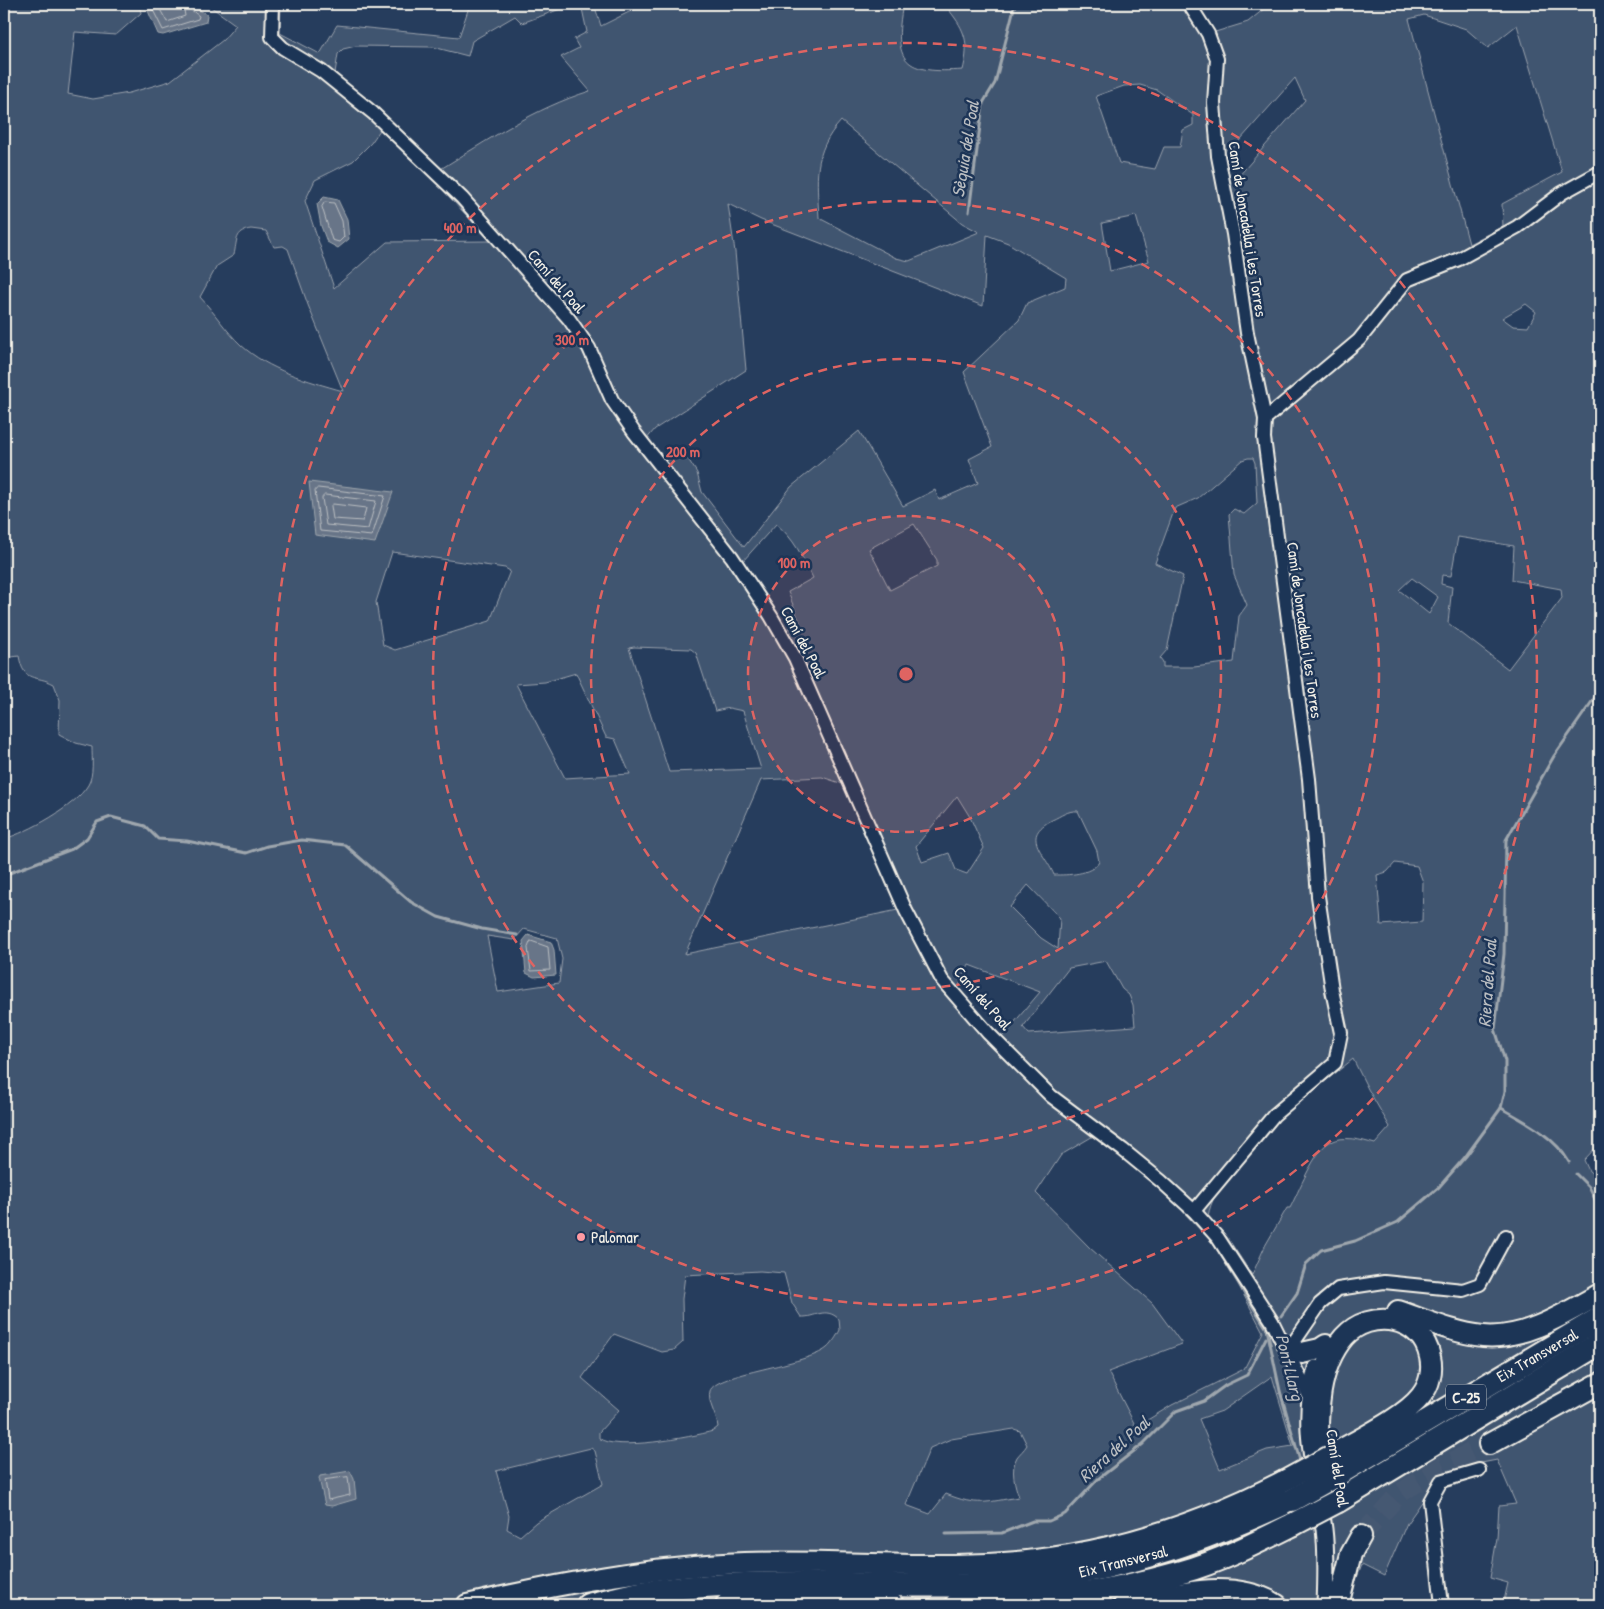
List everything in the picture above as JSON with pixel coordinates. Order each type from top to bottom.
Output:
[{"type":"highway","points":[[1292,1351],[1320,1349],[1326,1345],[1347,1320],[1373,1310],[1396,1310],[1459,1332],[1484,1336],[1517,1333],[1557,1318],[1600,1294]]},
{"type":"highway","name":"Eix Transversal","points":[[588,1605],[646,1592],[716,1586],[803,1583],[938,1585],[1039,1580],[1118,1566],[1179,1548],[1232,1528],[1328,1462],[1600,1318]]},
{"type":"highway","points":[[1389,1319],[1404,1324],[1419,1335],[1429,1352],[1430,1375],[1423,1394],[1414,1405],[1328,1462],[1318,1432],[1321,1396],[1328,1368],[1339,1344],[1353,1329],[1371,1320],[1389,1319]]},
{"type":"highway","name":"Eix Transversal","points":[[956,1605],[1042,1600],[1122,1587],[1184,1572],[1242,1550],[1338,1500],[1600,1343]]},
{"type":"highway","points":[[1316,1368],[1326,1345]]},
{"type":"highway","points":[[1489,1444],[1600,1383]]},
{"type":"highway","points":[[467,1605],[613,1576],[683,1567],[745,1563],[965,1564],[1048,1559],[1098,1550],[1177,1528],[1248,1500],[1288,1490]]},
{"type":"highway","points":[[1338,1605],[1351,1554],[1361,1536]]},
{"type":"highway","points":[[1124,1605],[1201,1591],[1235,1592],[1256,1596],[1277,1605]]},
{"type":"highway","points":[[727,1605],[892,1605]]},
{"type":"street","name":"Camí del Poal","points":[[273,4],[272,37],[283,48],[321,71],[373,113],[462,198],[569,319],[589,348],[612,400],[634,432],[732,557],[771,616],[795,658],[906,911],[942,980],[988,1033],[1051,1096],[1123,1150],[1194,1211],[1237,1264],[1274,1326],[1292,1351],[1309,1396]]},
{"type":"street","name":"Camí de Joncadella i les Torres","points":[[1189,4],[1208,34],[1216,59],[1214,103],[1218,156],[1248,333],[1265,419],[1264,438],[1309,779],[1318,896],[1332,990],[1341,1033],[1335,1063],[1274,1115],[1194,1211]]},
{"type":"street","points":[[1265,419],[1359,340],[1407,280],[1458,259],[1500,236],[1562,194],[1600,172]]},
{"type":"street","points":[[1292,1351],[1294,1342],[1320,1304],[1338,1289],[1384,1282],[1463,1290],[1480,1284],[1506,1236]]},
{"type":"street","name":"Camí del Poal","points":[[1292,1351],[1312,1361],[1318,1378],[1313,1424],[1314,1441],[1328,1462],[1330,1605]]},
{"type":"street","name":"Camí del Poal","points":[[1316,1368],[1309,1396],[1309,1438],[1325,1546],[1325,1605]]},
{"type":"street","points":[[1442,1605],[1430,1500],[1440,1481],[1479,1470]]},
{"type":"shaded area","points":[[4,4],[139,4],[141,13],[116,35],[75,32],[68,94],[93,99],[129,93],[170,81],[223,40],[236,25],[207,4],[281,4],[280,33],[320,54],[337,25],[459,37],[470,4],[574,4],[522,23],[515,16],[472,41],[468,56],[433,47],[356,46],[343,49],[338,54],[335,73],[439,170],[494,136],[550,106],[590,91],[561,57],[579,48],[574,39],[587,32],[581,4],[594,4],[601,26],[637,8],[636,4],[903,4],[900,40],[902,52],[907,61],[928,70],[943,71],[963,70],[966,43],[959,25],[949,10],[942,4],[1210,4],[1200,8],[1212,33],[1248,22],[1270,4],[1600,4],[1600,1143],[1584,1160],[1589,1171],[1600,1180],[1600,1605],[1503,1605],[1508,1583],[1490,1578],[1497,1538],[1499,1506],[1516,1504],[1497,1460],[1471,1465],[1441,1475],[1407,1523],[1384,1576],[1362,1565],[1346,1605],[4,1605],[4,839],[50,818],[73,802],[82,793],[91,777],[92,747],[76,743],[59,734],[60,700],[54,684],[27,675],[21,665],[19,656],[4,658]],"holes":[[[1424,15],[1466,29],[1488,48],[1517,25],[1562,172],[1502,204],[1503,226],[1469,244],[1409,19]],[[1295,78],[1305,100],[1231,185],[1225,157]],[[1140,85],[1157,90],[1193,115],[1193,125],[1183,130],[1180,147],[1164,147],[1155,169],[1119,163],[1096,96],[1124,86]],[[841,121],[962,223],[979,232],[909,261],[896,258],[819,218],[817,179],[825,144]],[[380,130],[432,178],[490,241],[387,242],[334,288],[305,201],[315,180],[353,161],[371,143]],[[728,204],[761,220],[983,306],[987,235],[1008,243],[1066,278],[1065,287],[1027,303],[1019,320],[964,372],[992,447],[969,459],[978,483],[939,500],[935,490],[903,506],[859,431],[791,487],[744,547],[702,492],[697,473],[683,451],[677,450],[667,461],[646,440],[655,429],[746,370],[735,252]],[[1136,216],[1149,261],[1110,271],[1102,223]],[[246,230],[266,231],[274,247],[283,246],[288,249],[308,305],[343,391],[289,374],[252,354],[236,340],[200,297],[217,266],[234,255],[239,234]],[[1526,304],[1536,312],[1528,327],[1513,326],[1502,318]],[[1253,458],[1255,463],[1257,503],[1244,514],[1234,509],[1229,514],[1234,575],[1247,605],[1239,616],[1234,662],[1194,667],[1163,667],[1163,662],[1160,658],[1167,650],[1183,576],[1155,563],[1175,508],[1198,498],[1242,460]],[[776,524],[793,542],[813,578],[788,592],[800,623],[785,630],[743,561]],[[914,524],[937,560],[937,566],[890,590],[869,549]],[[1458,537],[1514,546],[1512,580],[1561,589],[1562,598],[1508,669],[1448,623],[1452,587],[1441,584],[1442,575],[1451,576]],[[392,552],[505,568],[510,571],[490,621],[395,650],[383,645],[376,602]],[[1412,578],[1438,597],[1429,614],[1399,590]],[[629,648],[691,649],[696,653],[715,711],[729,708],[743,711],[761,769],[669,772]],[[576,673],[606,737],[615,739],[630,774],[565,778],[516,684],[545,682]],[[822,777],[846,785],[898,910],[685,954],[761,780]],[[957,796],[970,817],[984,848],[967,874],[956,870],[949,853],[922,862],[916,846]],[[1071,811],[1078,811],[1097,851],[1099,862],[1085,872],[1054,875],[1037,845],[1037,832],[1042,826]],[[1395,863],[1417,866],[1423,882],[1422,922],[1381,925],[1377,875],[1387,872]],[[1028,885],[1060,918],[1058,949],[1041,938],[1010,907]],[[524,929],[557,938],[562,959],[559,983],[498,992],[487,936],[514,940]],[[1106,961],[1122,989],[1129,995],[1133,1005],[1135,1026],[1029,1034],[1023,1027],[1069,968]],[[969,965],[1040,992],[1002,1037],[957,990]],[[1353,1059],[1390,1127],[1375,1144],[1341,1139],[1324,1146],[1302,1182],[1290,1208],[1287,1208],[1265,1246],[1252,1275],[1227,1237],[1208,1216],[1216,1194],[1229,1172],[1268,1130]],[[1095,1135],[1174,1197],[1212,1242],[1238,1284],[1263,1332],[1244,1369],[1172,1405],[1136,1427],[1108,1372],[1182,1344],[1152,1303],[1090,1248],[1036,1193],[1061,1155]],[[760,1271],[784,1273],[792,1303],[801,1317],[829,1313],[839,1319],[840,1330],[836,1337],[827,1348],[816,1354],[744,1374],[716,1385],[709,1395],[718,1427],[713,1431],[672,1440],[636,1444],[607,1442],[599,1438],[599,1432],[619,1410],[582,1378],[614,1334],[662,1352],[674,1350],[683,1342],[682,1299],[685,1275]],[[1272,1376],[1293,1446],[1267,1450],[1220,1469],[1199,1419],[1222,1411]],[[1014,1429],[1020,1431],[1027,1445],[1017,1457],[1014,1467],[1015,1483],[1019,1497],[990,1502],[974,1502],[946,1494],[930,1514],[906,1505],[930,1448],[951,1439]],[[591,1448],[595,1451],[603,1484],[536,1522],[520,1536],[507,1529],[509,1516],[496,1471]]]},
{"type":"water","points":[[145,4],[191,4],[207,15],[206,22],[163,35],[158,34]]},
{"type":"water","points":[[324,197],[338,200],[347,219],[349,239],[338,248],[327,242],[321,226],[317,204]]},
{"type":"water","points":[[309,482],[393,492],[375,543],[315,535]]},
{"type":"water","points":[[528,935],[551,942],[554,950],[556,975],[534,977],[526,973],[523,941]]},
{"type":"water","points":[[350,1471],[354,1479],[356,1499],[332,1506],[325,1505],[320,1476]]},
{"type":"waterway","name":"Sèquia del Poal","points":[[969,212],[983,103],[995,83],[1015,4]]},
{"type":"waterway","name":"Riera del Poal","points":[[1281,1316],[1297,1293],[1306,1264],[1321,1250],[1355,1241],[1398,1222],[1439,1187],[1466,1156],[1501,1108],[1505,1091],[1505,1061],[1495,1029],[1504,954],[1506,840],[1554,756],[1600,690]]},
{"type":"waterway","points":[[4,875],[72,849],[87,838],[97,822],[111,817],[145,826],[158,839],[187,841],[246,853],[267,846],[302,840],[345,845],[411,902],[438,917],[482,929],[517,935]]},
{"type":"waterway","points":[[1501,1108],[1548,1138],[1569,1162]]},
{"type":"waterway","points":[[1576,1174],[1589,1187],[1600,1209]]},
{"type":"waterway","name":"Pont Llarg","points":[[1184,1211],[1213,1242],[1267,1329],[1280,1391],[1301,1464]]},
{"type":"waterway","name":"Riera del Poal","points":[[946,1534],[1002,1533],[1033,1521],[1049,1521],[1065,1514],[1098,1479],[1143,1444],[1176,1411],[1204,1401],[1226,1385],[1247,1375],[1266,1338]]},
{"type":"tunnel","points":[[1361,1536],[1400,1493],[1443,1466],[1489,1444]]},
{"type":"place","name":"Palomar","points":[[581,1237]]}]
